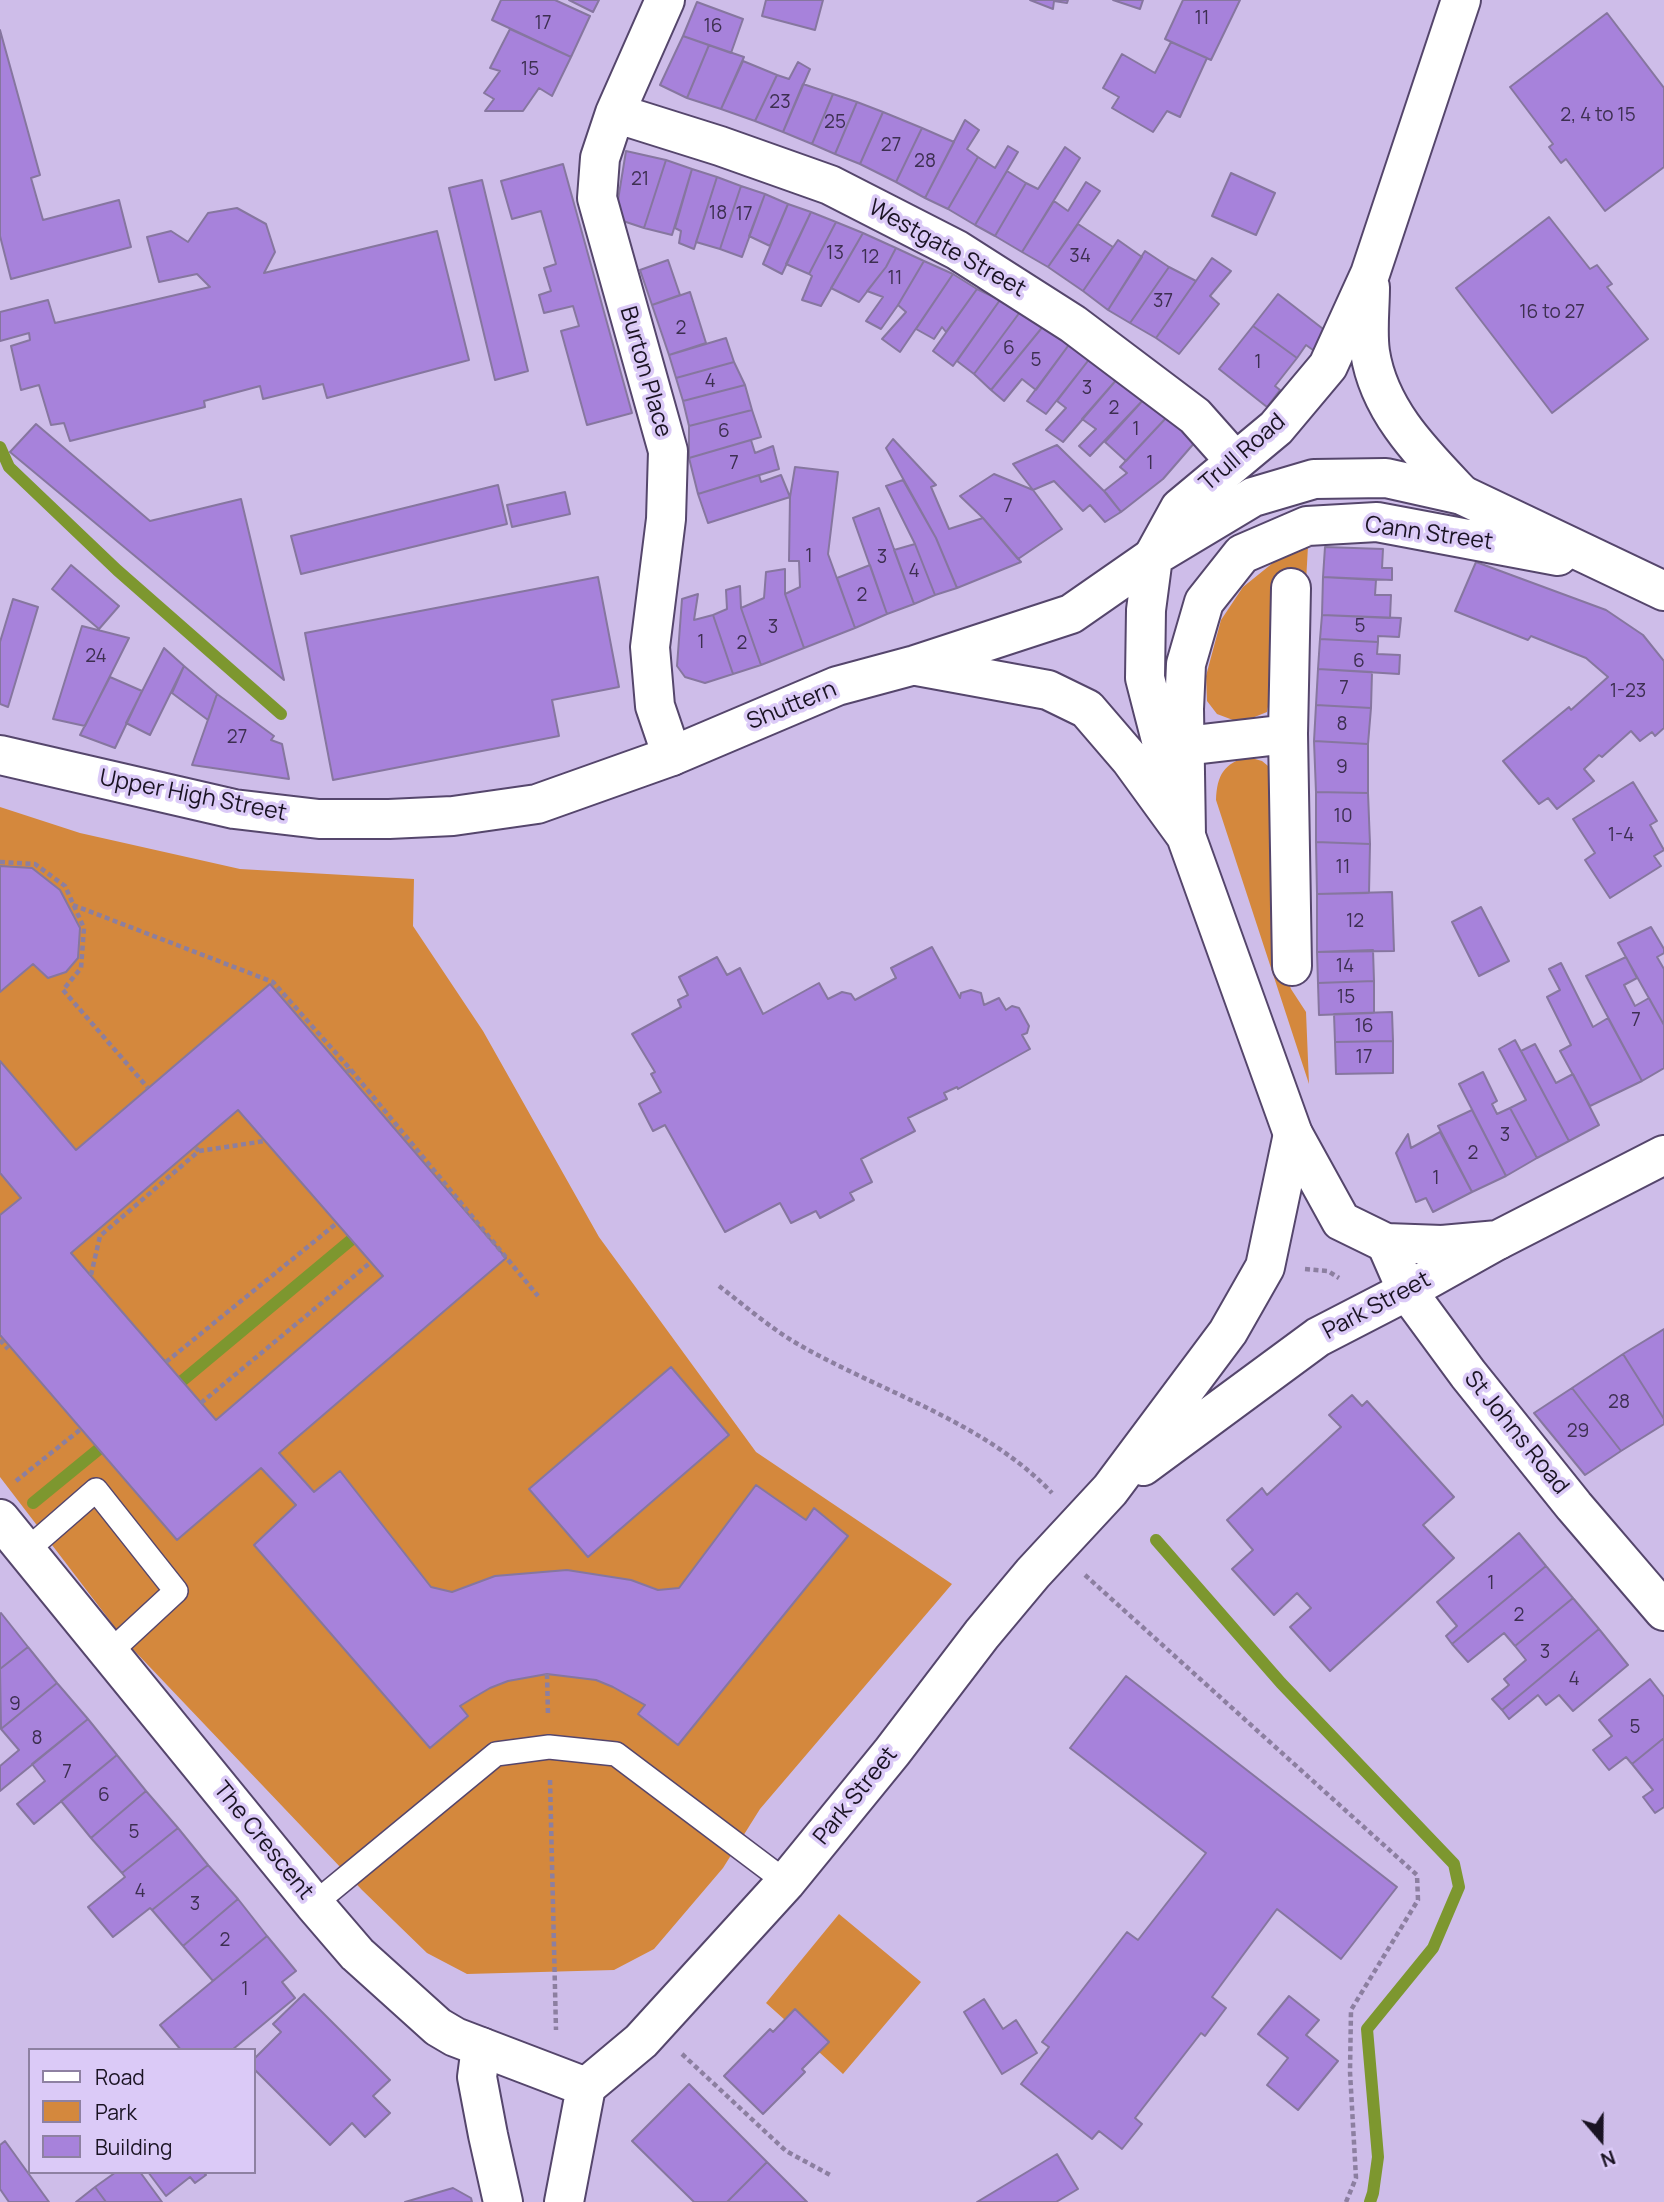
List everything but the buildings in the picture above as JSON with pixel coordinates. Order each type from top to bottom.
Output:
[{"type":"street","name":"Burton Place","points":[[665,0],[615,113],[600,158],[597,198],[635,342],[668,451],[666,519],[650,647],[654,706],[672,756]]},
{"type":"street","name":"Trull Road","points":[[1153,557],[1180,508],[1276,428],[1328,366],[1370,274],[1461,0]]},
{"type":"street","name":"Westgate Street","points":[[615,113],[830,185],[957,250],[1073,324],[1118,357],[1195,416],[1236,461]]},
{"type":"street","name":"Trull Road","points":[[1370,274],[1370,351],[1376,377],[1388,407],[1404,431],[1462,495]]},
{"type":"street","name":"Shuttern","points":[[672,756],[837,686],[915,665],[1071,614],[1153,557],[1253,497],[1314,479],[1386,478],[1462,495]]},
{"type":"street","points":[[1462,495],[1664,591]]},
{"type":"street","name":"Cann Street","points":[[1386,1243],[1341,1221],[1293,1134],[1186,836],[1186,664],[1204,602],[1242,554],[1307,526],[1377,522],[1467,537],[1618,568]]},
{"type":"street","points":[[1153,557],[1146,610],[1145,678],[1186,836]]},
{"type":"street","points":[[1291,588],[1288,734],[1292,966]]},
{"type":"street","points":[[915,665],[1048,690],[1087,709],[1130,759],[1186,836]]},
{"type":"street","points":[[1185,746],[1288,734]]},
{"type":"street","name":"Upper High Street","points":[[0,755],[234,809],[320,819],[453,816],[537,804],[672,756]]},
{"type":"street","name":"Park Street","points":[[571,2081],[641,2041],[653,2028],[786,1882],[892,1752],[982,1634],[1110,1490],[1228,1332],[1265,1267],[1293,1134]]},
{"type":"street","name":"Park Street","points":[[1110,1490],[1318,1337],[1664,1155]]},
{"type":"street","points":[[1386,1243],[1442,1245],[1498,1240]]},
{"type":"street","name":"St Johns Road","points":[[1386,1243],[1407,1291],[1476,1384],[1573,1506],[1664,1611]]},
{"type":"street","name":"The Crescent","points":[[5,1502],[26,1551],[356,1954],[424,2016],[455,2037],[571,2081]]},
{"type":"street","points":[[481,2047],[477,2077],[503,2202]]},
{"type":"street","points":[[564,2202],[571,2081]]},
{"type":"lane","points":[[26,1551],[96,1490],[176,1591],[109,1653]]},
{"type":"lane","points":[[314,1904],[496,1754],[549,1747],[616,1754],[786,1882]]},
{"type":"path","points":[[0,862],[36,864],[65,886],[84,928],[81,968],[63,990],[148,1088]]},
{"type":"path","points":[[73,905],[273,982],[538,1296]]},
{"type":"path","points":[[91,1275],[100,1236],[197,1149],[265,1141]]},
{"type":"path","points":[[166,1363],[337,1223]]},
{"type":"path","points":[[201,1403],[371,1262]]},
{"type":"path","points":[[1265,1267],[1328,1271],[1348,1284],[1370,1310]]},
{"type":"path","points":[[719,1286],[794,1342],[965,1428],[1033,1474],[1067,1536],[1417,1875],[1418,1900],[1351,2010],[1350,2072],[1356,2178],[1346,2202]]},
{"type":"path","points":[[0,1340],[8,1349]]},
{"type":"path","points":[[5,1502],[81,1430]]},
{"type":"path","points":[[549,1747],[556,2008],[571,2081]]},
{"type":"path","points":[[653,2028],[786,2151],[832,2176]]},
{"type":"green space","points":[[1308,546],[1306,582],[1272,685],[1267,712],[1247,720],[1233,720],[1217,714],[1207,701],[1206,676],[1221,620],[1243,587],[1279,558]]},
{"type":"green space","points":[[1248,757],[1262,761],[1279,775],[1279,953],[1291,989],[1306,1012],[1309,1084],[1216,800],[1223,771]]},
{"type":"green space","points":[[0,807],[80,833],[240,869],[414,879],[413,926],[483,1031],[599,1237],[756,1452],[952,1584],[760,1809],[723,1868],[654,1949],[614,1970],[467,1974],[427,1953],[362,1890],[127,1643],[0,1477]]},
{"type":"green space","points":[[839,1914],[921,1982],[843,2074],[819,2052],[795,2009],[785,2020],[766,2003]]},
{"type":"waterway","points":[[0,447],[9,467],[117,570],[281,714]]},
{"type":"waterway","points":[[182,1381],[351,1240]]},
{"type":"waterway","points":[[33,1503],[99,1449]]},
{"type":"waterway","points":[[1156,1540],[1281,1683],[1454,1864],[1459,1887],[1433,1948],[1367,2029],[1378,2157],[1370,2202]]}]
